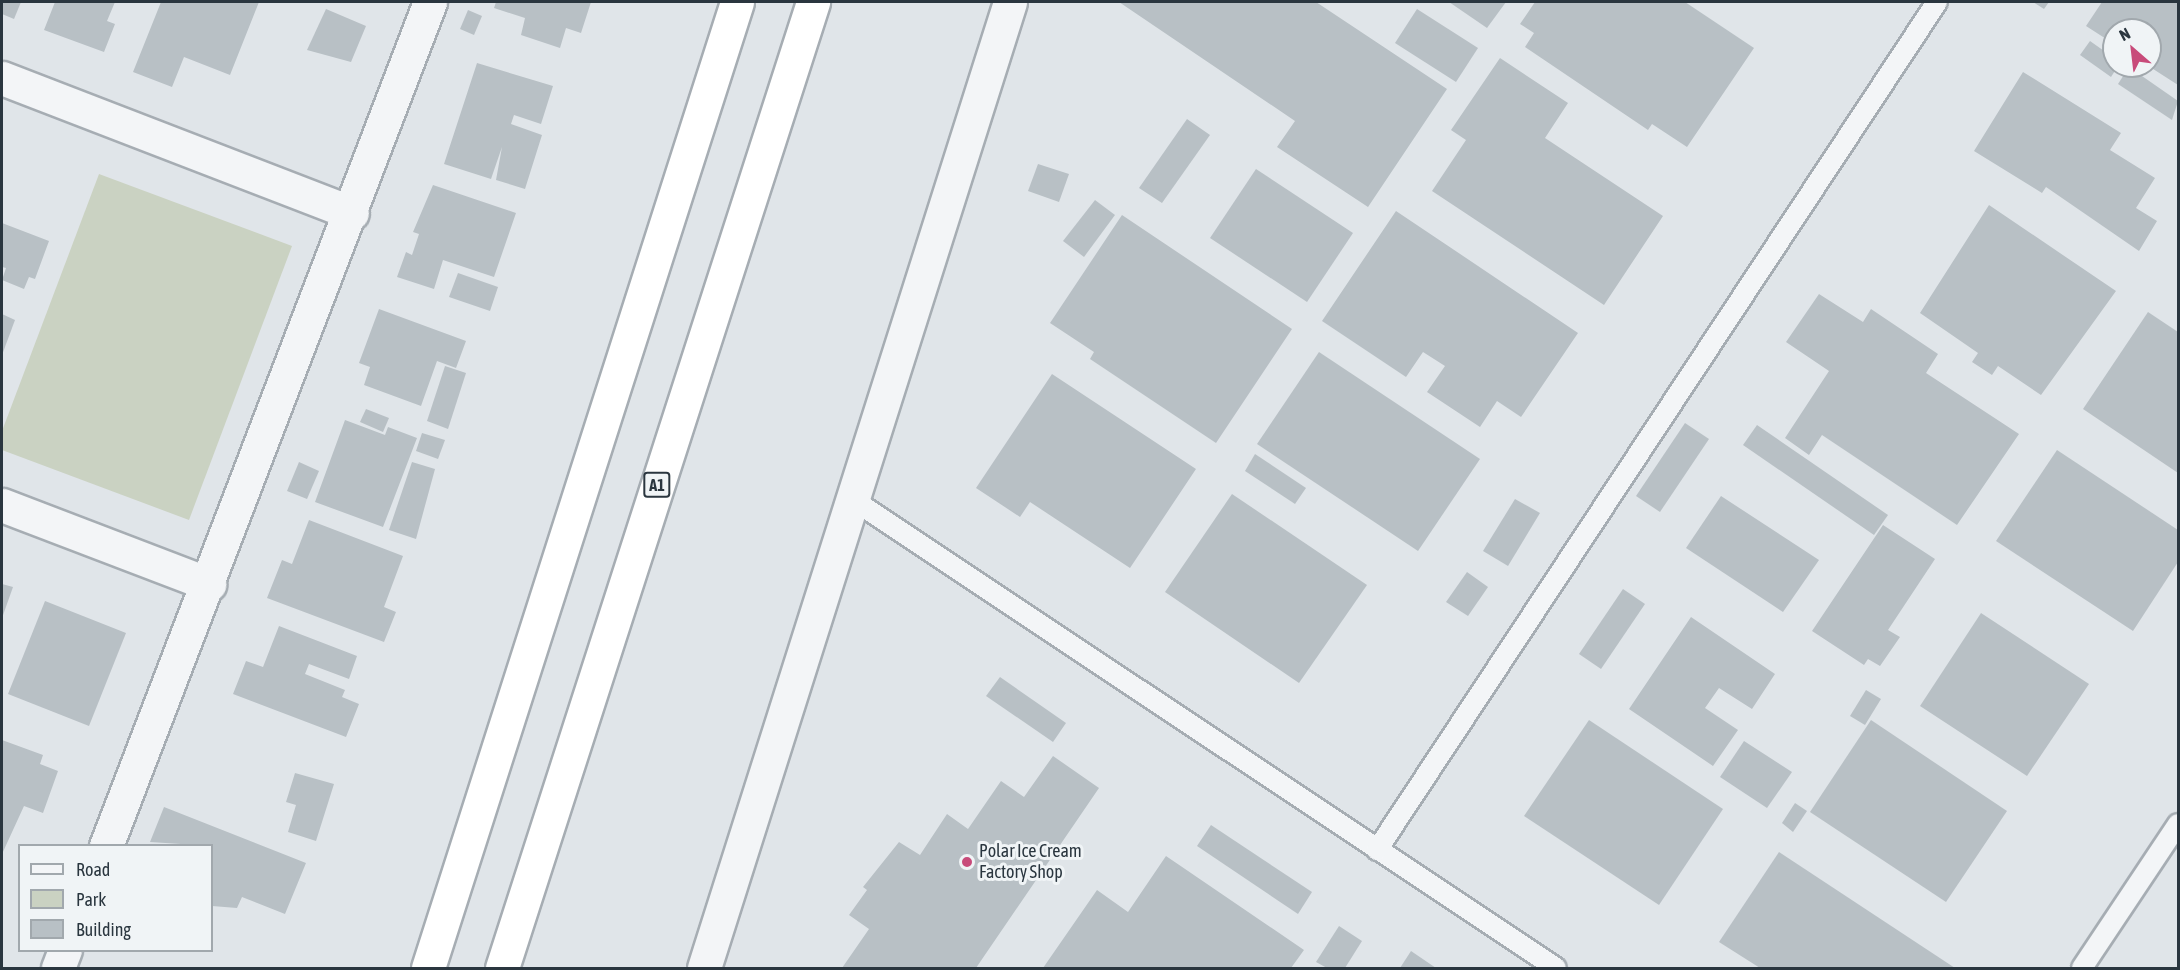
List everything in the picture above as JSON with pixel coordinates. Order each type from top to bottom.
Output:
[{"type":"highway","points":[[428,969],[737,2]]},
{"type":"highway","name":"A1","points":[[502,969],[813,2]]},
{"type":"street","points":[[107,844],[352,213],[430,2]]},
{"type":"street","points":[[704,969],[855,501],[1010,2]]},
{"type":"street","points":[[2,78],[352,213]]},
{"type":"street","points":[[2,505],[208,584]]},
{"type":"street","points":[[58,969],[66,952]]},
{"type":"lane","points":[[1377,850],[1937,2]]},
{"type":"lane","points":[[855,501],[1556,969]]},
{"type":"lane","points":[[2082,969],[2178,824]]},
{"type":"green space","points":[[99,174],[292,246],[189,520],[2,450],[2,431]]},
{"type":"building","points":[[2,2],[21,2],[14,19],[2,14]]},
{"type":"building","points":[[55,2],[115,2],[107,21],[115,24],[104,52],[44,30]]},
{"type":"building","points":[[161,2],[259,2],[230,75],[184,57],[172,87],[133,72]]},
{"type":"building","points":[[496,2],[591,2],[581,33],[566,28],[560,48],[521,35],[525,18],[494,8]]},
{"type":"building","points":[[1119,2],[1316,2],[1447,89],[1368,207],[1277,147],[1295,121]]},
{"type":"building","points":[[1449,2],[1506,2],[1487,28]]},
{"type":"building","points":[[1535,2],[1685,2],[1754,48],[1687,147],[1652,124],[1648,130],[1525,47],[1534,33],[1520,24]]},
{"type":"building","points":[[2033,2],[2049,2],[2044,9]]},
{"type":"building","points":[[2102,2],[2178,2],[2178,85],[2162,75],[2162,18],[2102,18],[2102,36],[2086,26]]},
{"type":"building","points":[[326,9],[366,26],[351,62],[307,50]]},
{"type":"building","points":[[1417,9],[1478,48],[1456,82],[1395,43]]},
{"type":"building","points":[[468,10],[482,16],[474,35],[460,29]]},
{"type":"building","points":[[2090,41],[2102,50],[2102,71],[2080,55]]},
{"type":"building","points":[[1500,58],[1568,103],[1545,138],[1663,216],[1604,305],[1432,191],[1466,140],[1451,130]]},
{"type":"building","points":[[477,63],[553,86],[541,124],[514,115],[511,124],[542,135],[525,189],[496,180],[502,147],[491,179],[444,164]]},
{"type":"building","points":[[2023,72],[2121,133],[2110,150],[2155,178],[2136,208],[2157,221],[2139,251],[2046,187],[2042,193],[1974,151]]},
{"type":"building","points":[[2122,78],[2145,78],[2178,101],[2172,120],[2118,84]]},
{"type":"building","points":[[1187,119],[1210,135],[1162,203],[1139,188]]},
{"type":"building","points":[[1038,164],[1069,174],[1059,202],[1028,191]]},
{"type":"building","points":[[1256,169],[1353,233],[1307,302],[1210,238]]},
{"type":"building","points":[[433,185],[516,213],[494,277],[443,260],[434,289],[397,277],[406,252],[412,255],[419,234],[413,232]]},
{"type":"building","points":[[1095,200],[1115,215],[1084,257],[1063,241]]},
{"type":"building","points":[[1989,205],[2116,291],[2041,395],[1998,366],[1992,375],[1972,362],[1978,353],[1920,313]]},
{"type":"building","points":[[1396,211],[1578,333],[1521,417],[1497,401],[1480,427],[1427,392],[1445,366],[1423,352],[1406,377],[1322,321]]},
{"type":"building","points":[[1122,215],[1292,329],[1216,443],[1090,359],[1094,352],[1050,323]]},
{"type":"building","points":[[2,223],[49,241],[35,279],[29,277],[24,289],[2,280],[6,268],[2,267]]},
{"type":"building","points":[[458,273],[498,287],[490,311],[449,297]]},
{"type":"building","points":[[1819,294],[1863,322],[1871,309],[1938,354],[1926,373],[2019,434],[1957,525],[1822,435],[1809,455],[1785,438],[1829,371],[1786,342]]},
{"type":"building","points":[[379,309],[466,341],[456,368],[437,361],[421,406],[364,385],[370,367],[359,363]]},
{"type":"building","points":[[2148,312],[2178,332],[2178,473],[2083,409]]},
{"type":"building","points":[[2,314],[15,320],[2,355]]},
{"type":"building","points":[[1319,352],[1480,459],[1418,551],[1257,444]]},
{"type":"building","points":[[445,366],[466,373],[448,429],[427,421]]},
{"type":"building","points":[[1052,374],[1196,469],[1130,568],[1030,502],[1020,517],[976,488]]},
{"type":"building","points":[[366,409],[389,418],[383,432],[360,422]]},
{"type":"building","points":[[345,420],[385,435],[388,427],[417,438],[383,527],[315,502]]},
{"type":"building","points":[[1685,423],[1709,439],[1660,512],[1636,496]]},
{"type":"building","points":[[1757,425],[1888,515],[1874,535],[1743,445]]},
{"type":"building","points":[[422,433],[445,440],[438,459],[416,451]]},
{"type":"building","points":[[2057,450],[2178,530],[2178,562],[2133,631],[1996,541]]},
{"type":"building","points":[[1255,454],[1306,488],[1295,504],[1245,471]]},
{"type":"building","points":[[299,462],[319,471],[307,499],[287,491]]},
{"type":"building","points":[[412,462],[435,469],[416,539],[389,530]]},
{"type":"building","points":[[1232,494],[1367,585],[1299,683],[1165,592]]},
{"type":"building","points":[[1721,496],[1819,560],[1783,612],[1686,548]]},
{"type":"building","points":[[1515,499],[1540,513],[1508,566],[1483,551]]},
{"type":"building","points":[[309,520],[403,556],[384,607],[396,612],[384,642],[267,598],[282,560],[292,564]]},
{"type":"building","points":[[1883,525],[1935,559],[1888,630],[1900,637],[1880,666],[1868,659],[1864,665],[1812,631]]},
{"type":"building","points":[[1467,572],[1488,587],[1468,616],[1446,602]]},
{"type":"building","points":[[2,584],[13,587],[2,618]]},
{"type":"building","points":[[1623,589],[1645,604],[1601,669],[1579,654]]},
{"type":"building","points":[[45,601],[126,633],[89,726],[8,694]]},
{"type":"building","points":[[1981,613],[2089,684],[2027,776],[1920,706]]},
{"type":"building","points":[[1691,617],[1775,674],[1752,709],[1719,688],[1705,708],[1738,730],[1713,766],[1629,709]]},
{"type":"building","points":[[279,626],[357,656],[349,679],[309,664],[305,674],[345,690],[342,697],[359,704],[346,737],[233,694],[246,661],[263,667]]},
{"type":"building","points":[[1000,677],[1066,723],[1053,742],[986,696]]},
{"type":"building","points":[[1866,690],[1881,699],[1865,725],[1850,716]]},
{"type":"building","points":[[1589,720],[1723,809],[1659,905],[1524,816]]},
{"type":"building","points":[[1871,720],[2007,811],[1946,902],[1810,812]]},
{"type":"building","points":[[2,740],[43,755],[40,764],[58,771],[43,813],[24,806],[2,854]]},
{"type":"building","points":[[1744,741],[1792,772],[1767,808],[1720,777]]},
{"type":"building","name":"Polar Ice Cream Factory Shop","points":[[1053,756],[1099,788],[976,968],[842,968],[869,929],[849,915],[867,890],[863,887],[899,842],[920,855],[947,814],[968,829],[1001,781],[1024,797]]},
{"type":"building","points":[[295,773],[334,784],[316,841],[288,832],[296,805],[286,802]]},
{"type":"building","points":[[1795,803],[1807,811],[1793,832],[1782,823]]},
{"type":"building","points":[[164,807],[306,863],[285,914],[242,897],[237,908],[213,906],[213,844],[150,842]]},
{"type":"building","points":[[1211,825],[1312,892],[1298,914],[1197,846]]},
{"type":"building","points":[[1779,852],[1955,968],[1760,968],[1719,942]]},
{"type":"building","points":[[1166,856],[1304,950],[1291,968],[1043,968],[1097,890],[1128,912]]},
{"type":"building","points":[[1339,926],[1362,941],[1345,968],[1327,968],[1316,962]]},
{"type":"building","points":[[1411,951],[1436,968],[1400,968]]},
{"type":"place","name":"Polar Ice Cream Factory Shop","points":[[967,862]]}]
